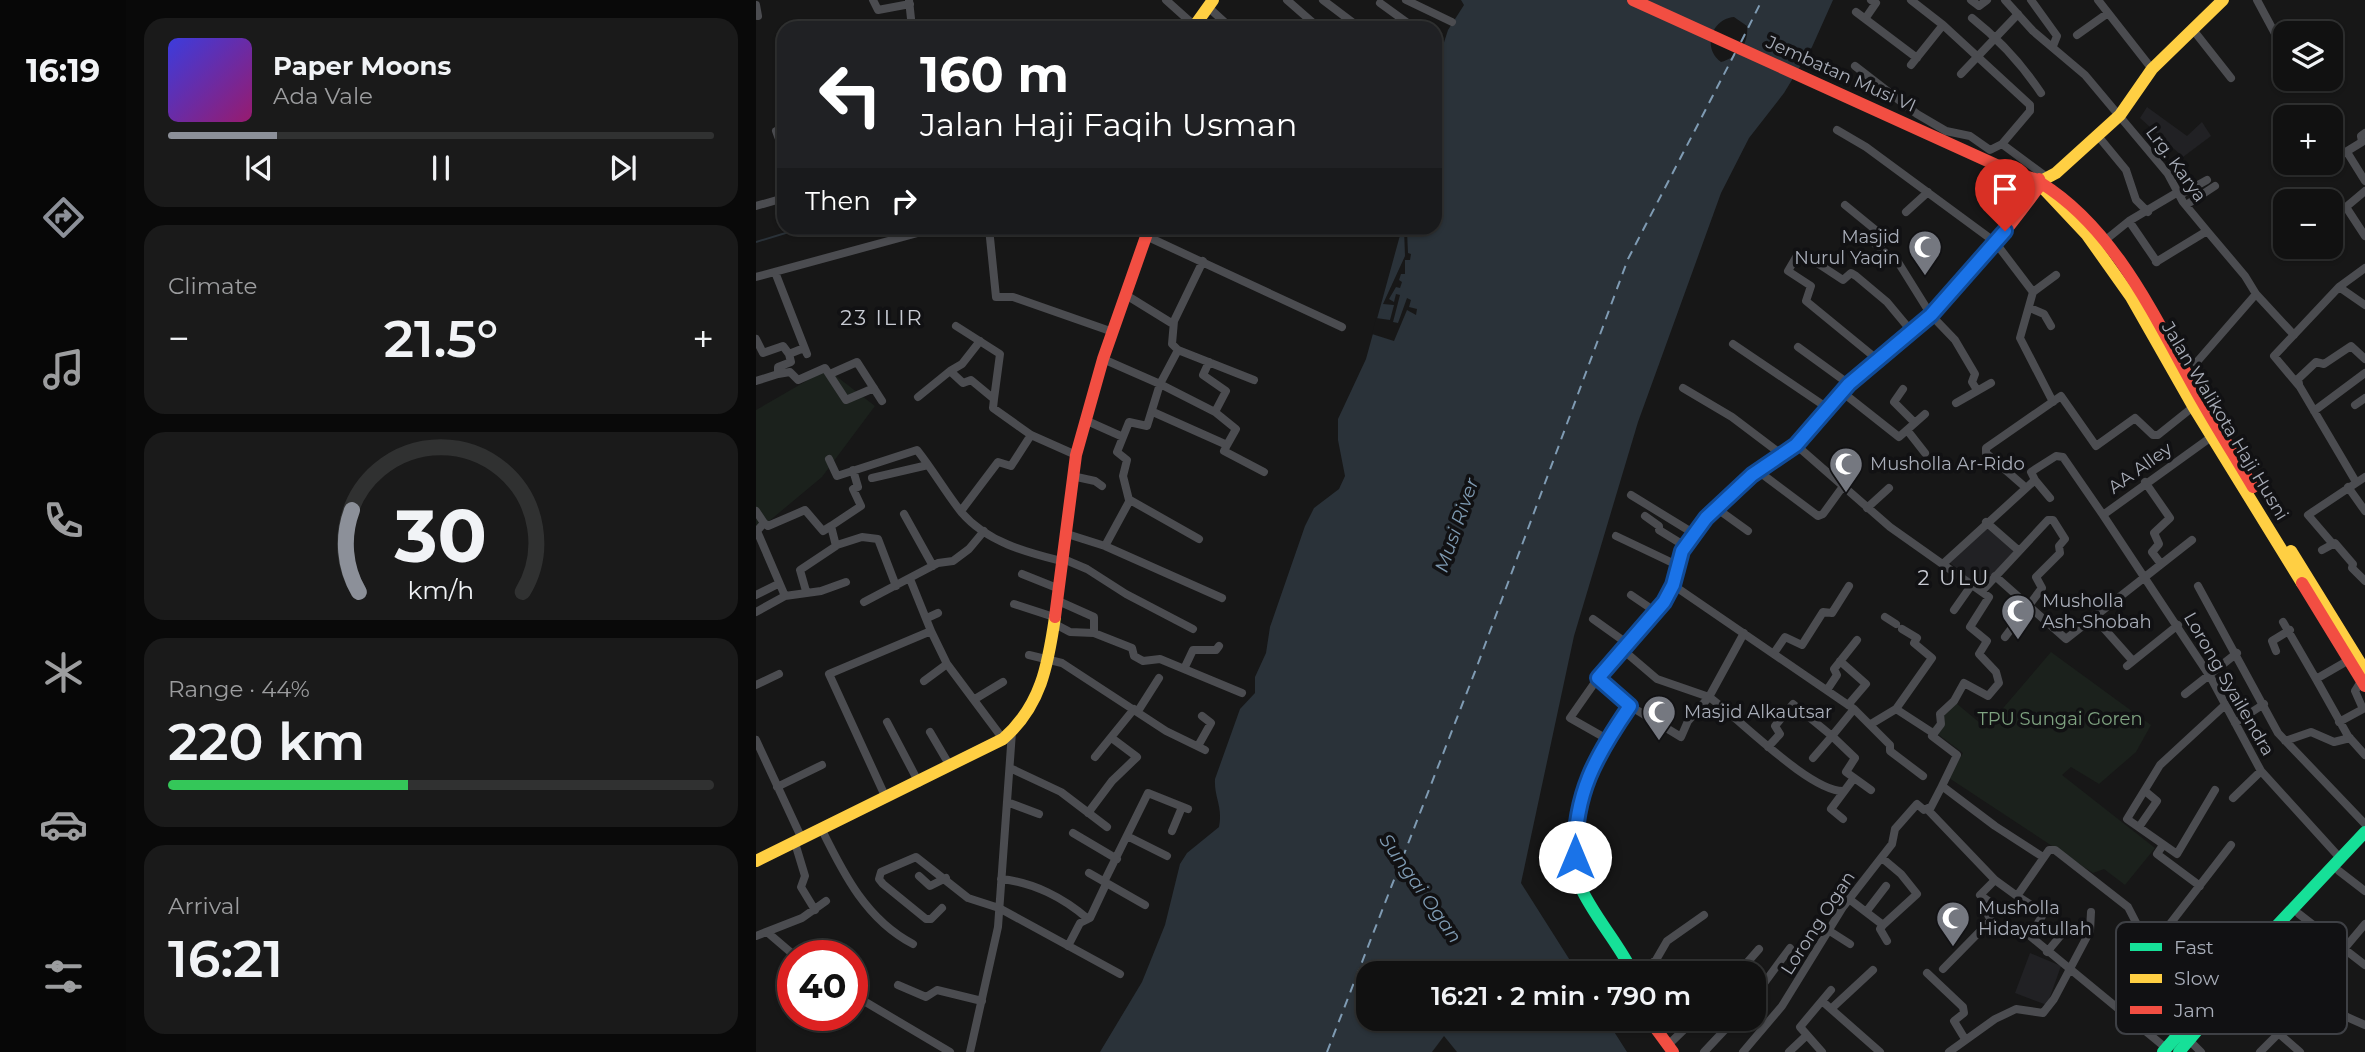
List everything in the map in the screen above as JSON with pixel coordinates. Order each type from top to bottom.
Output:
[{"type":"main road","name":"Jembatan Musi VI","points":[[1633,0],[2014,173],[2040,182]]},
{"type":"main road","points":[[1626,961],[1583,891],[1575,870],[1575,823],[1579,801],[1607,739],[1630,706],[1598,678],[1660,607],[1693,533],[1755,473],[1796,445],[1843,391],[1931,315],[2015,220],[2040,182],[2082,150],[2120,115],[2152,69],[2189,36],[2223,0]]},
{"type":"main road","points":[[1198,21],[1211,4]]},
{"type":"main road","name":"Jalan Walikota Haji Husni","points":[[2040,182],[2066,197],[2135,286],[2216,434],[2349,660],[2364,678]]},
{"type":"main road","name":"Jalan Walikota Haji Husni","points":[[2040,182],[2087,235],[2113,271],[2193,407],[2216,434],[2364,678]]},
{"type":"main road","points":[[756,862],[919,783],[1007,735],[1035,699],[1043,685],[1049,660],[1076,455],[1104,359],[1146,235]]},
{"type":"main road","points":[[2292,922],[2365,832]]},
{"type":"main road","points":[[2286,922],[2339,864],[2365,846]]},
{"type":"main road","points":[[1657,1031],[1670,1049]]},
{"type":"main road","points":[[2170,1051],[2183,1034]]},
{"type":"main road","points":[[2170,1051],[2189,1040],[2193,1034]]},
{"type":"street","points":[[873,0],[878,10],[909,2],[911,21]]},
{"type":"street","points":[[1166,0],[1188,21]]},
{"type":"street","points":[[1323,0],[1351,21]]},
{"type":"street","points":[[1406,0],[1451,23]]},
{"type":"street","points":[[1865,19],[1876,3],[1871,0]]},
{"type":"street","points":[[1855,66],[1917,114],[1946,131],[1970,136],[1990,150],[2002,144],[2031,107],[1978,56],[1911,0]]},
{"type":"street","points":[[1972,0],[1979,6],[1987,0]]},
{"type":"street","name":"Lrg. Karya","points":[[2005,0],[2033,31],[2085,75],[2120,115],[2168,174],[2186,205],[2245,276],[2256,294],[2294,335]]},
{"type":"street","points":[[2031,0],[2057,36],[2053,46]]},
{"type":"street","points":[[2098,0],[2152,69]]},
{"type":"street","points":[[2258,0],[2273,29]]},
{"type":"street","points":[[1379,1],[1405,21]]},
{"type":"street","points":[[1293,2],[1312,21]]},
{"type":"street","points":[[1211,4],[1225,21]]},
{"type":"street","points":[[756,5],[758,16]]},
{"type":"street","points":[[1856,12],[1914,61],[1943,25]]},
{"type":"street","points":[[2077,35],[2108,13]]},
{"type":"street","points":[[1961,74],[2018,14]]},
{"type":"street","points":[[1972,18],[1997,37],[2021,63],[2040,93]]},
{"type":"street","points":[[2189,36],[2231,78]]},
{"type":"street","points":[[1836,131],[1866,147],[1995,242],[2033,292]]},
{"type":"street","points":[[2343,154],[2362,142],[2361,136],[2365,133]]},
{"type":"street","points":[[2098,136],[2126,170],[2136,200],[2148,212]]},
{"type":"street","points":[[2002,144],[2040,182]]},
{"type":"street","points":[[2347,152],[2365,181]]},
{"type":"street","points":[[2103,242],[2129,221],[2207,180]]},
{"type":"street","points":[[2186,205],[2215,187]]},
{"type":"street","points":[[2365,191],[2346,207],[2365,236]]},
{"type":"street","points":[[1906,212],[1928,192]]},
{"type":"street","points":[[756,206],[777,200]]},
{"type":"street","points":[[1845,205],[1878,232],[1875,244],[1898,262],[1931,315],[1955,340],[1975,374],[1972,382],[1977,390]]},
{"type":"street","points":[[2129,221],[2157,262],[2207,231]]},
{"type":"street","points":[[756,277],[910,235]]},
{"type":"street","points":[[990,235],[996,297],[1013,297],[1113,332]]},
{"type":"street","points":[[1153,235],[1342,327]]},
{"type":"street","points":[[1878,359],[1806,301],[1811,286],[1788,271],[1798,254],[1808,257],[1843,280],[1851,273],[1856,276],[1887,302],[1912,332]]},
{"type":"street","points":[[1203,261],[1173,324],[1172,344],[1178,350],[1254,380]]},
{"type":"street","points":[[2356,482],[2300,387],[2274,356],[2339,287],[2365,268]]},
{"type":"street","points":[[775,272],[806,351],[789,354]]},
{"type":"street","points":[[2053,402],[2020,338],[2033,292],[2056,275]]},
{"type":"street","points":[[2339,287],[2365,305]]},
{"type":"street","points":[[2196,363],[2256,294]]},
{"type":"street","points":[[1126,295],[1173,324]]},
{"type":"street","points":[[2030,308],[2044,314],[2052,326]]},
{"type":"street","points":[[956,326],[1001,355],[994,409],[1031,435],[1076,455]]},
{"type":"street","points":[[756,340],[763,353],[784,346],[791,362],[778,367],[778,374]]},
{"type":"street","points":[[918,397],[962,363],[980,341]]},
{"type":"street","points":[[1733,344],[1829,409]]},
{"type":"street","points":[[2300,387],[2298,379],[2316,362],[2323,364],[2351,346],[2365,359]]},
{"type":"street","points":[[1798,347],[1843,391],[1898,437],[1925,414]]},
{"type":"street","points":[[1105,546],[1127,491],[1123,477],[1127,460],[1117,452],[1129,422],[1146,426],[1153,412],[1160,384],[1178,350]]},
{"type":"street","points":[[1104,359],[1215,412],[1236,429],[1224,452],[1264,472]]},
{"type":"street","points":[[830,374],[857,362],[882,401]]},
{"type":"street","points":[[1209,362],[1203,374],[1226,392],[1215,412]]},
{"type":"street","points":[[756,381],[790,372],[798,380],[825,368],[846,400],[874,388]]},
{"type":"street","points":[[950,371],[963,383],[971,380],[994,398]]},
{"type":"street","points":[[2314,411],[2365,373]]},
{"type":"street","points":[[1956,403],[1991,383]]},
{"type":"street","points":[[1683,388],[1732,417],[1781,454]]},
{"type":"street","points":[[1903,389],[1894,402],[1915,423]]},
{"type":"street","points":[[2025,487],[1986,453],[1986,448],[2063,396],[2096,446],[2136,418],[2153,435],[2158,435],[2193,407]]},
{"type":"street","points":[[2355,405],[2365,398]]},
{"type":"street","points":[[1153,412],[1227,445]]},
{"type":"street","points":[[1085,420],[1123,437]]},
{"type":"street","points":[[1907,430],[1925,453]]},
{"type":"street","name":"AA Alley","points":[[2035,480],[2031,471],[2056,456],[2063,457],[2104,515],[2145,482],[2216,434]]},
{"type":"street","points":[[961,511],[996,465],[1011,466],[1031,435]]},
{"type":"street","points":[[1796,445],[1867,508],[1900,534],[1973,583],[1989,598],[1970,627],[1987,641],[1978,653],[1999,677],[1998,687],[1988,696],[1964,682],[1954,701],[1940,715],[1941,724],[1933,733]]},
{"type":"street","points":[[830,459],[836,476],[915,450],[961,511],[984,531],[1017,548],[1087,569],[1126,594],[1193,629]]},
{"type":"street","points":[[872,478],[930,467]]},
{"type":"street","points":[[756,511],[768,526],[805,510],[823,531],[861,506],[853,489],[858,487],[853,470]]},
{"type":"street","points":[[1755,473],[1818,516],[1823,514],[1844,485]]},
{"type":"street","points":[[2365,477],[2308,515],[2365,581]]},
{"type":"street","points":[[1072,480],[1095,481],[1102,486]]},
{"type":"street","points":[[1944,563],[2035,480],[2050,498]]},
{"type":"street","points":[[2145,482],[2170,518],[2154,533],[2159,544],[2152,552],[2161,564]]},
{"type":"street","points":[[2348,487],[2365,511]]},
{"type":"street","points":[[1867,508],[1889,488]]},
{"type":"street","points":[[1127,491],[1199,539]]},
{"type":"street","points":[[1632,495],[1693,533]]},
{"type":"street","points":[[1717,508],[1748,531]]},
{"type":"street","points":[[904,514],[933,566]]},
{"type":"street","name":"Lorong Syailendra","points":[[2104,515],[2178,625],[2261,771],[2365,891]]},
{"type":"street","points":[[1645,516],[1660,526],[1659,530],[1685,546]]},
{"type":"street","points":[[1982,591],[2050,519],[2065,539],[2059,546],[2060,553],[2035,578],[2042,587],[2006,637]]},
{"type":"street","points":[[1986,522],[2018,550]]},
{"type":"street","points":[[764,523],[757,530],[785,596]]},
{"type":"street","points":[[831,526],[837,545]]},
{"type":"street","points":[[864,602],[966,552],[984,531]]},
{"type":"street","points":[[1065,533],[1105,546],[1222,598]]},
{"type":"street","points":[[1616,536],[1677,565]]},
{"type":"street","points":[[806,591],[800,570],[837,545],[867,537],[881,544],[897,586]]},
{"type":"street","points":[[1994,576],[2066,639],[2192,540]]},
{"type":"street","points":[[2322,550],[2332,542]]},
{"type":"street","points":[[1022,574],[1094,617],[1094,633]]},
{"type":"street","points":[[910,579],[947,664],[1007,735],[1010,768],[999,908],[970,1052]]},
{"type":"street","points":[[756,612],[785,596],[818,591],[846,582]]},
{"type":"street","points":[[1954,610],[1973,583]]},
{"type":"street","points":[[756,595],[778,584]]},
{"type":"street","points":[[1672,585],[1851,707],[1890,745],[1890,751],[1923,775]]},
{"type":"street","points":[[1774,653],[1784,637],[1803,644],[1823,612],[1832,613],[1849,586]]},
{"type":"street","points":[[2198,586],[2285,741],[2365,824]]},
{"type":"street","points":[[1631,595],[1660,607]]},
{"type":"street","points":[[1014,604],[1053,620],[1070,632],[1094,633],[1132,648],[1134,656],[1140,659],[1160,659],[1242,693]]},
{"type":"street","points":[[927,618],[938,613]]},
{"type":"street","points":[[2093,616],[2129,663],[2178,625]]},
{"type":"street","points":[[1871,724],[1895,709],[1932,658],[1915,644],[1917,638],[1885,617]]},
{"type":"street","points":[[1594,619],[1659,680],[1709,696],[1740,719],[1740,724],[1768,747],[1829,789],[1843,791]]},
{"type":"street","points":[[2283,622],[2290,630],[2339,722],[2365,755]]},
{"type":"street","points":[[2276,651],[2272,641],[2290,630]]},
{"type":"street","points":[[886,799],[829,674],[931,631]]},
{"type":"street","points":[[1630,706],[1681,737],[1688,721],[1709,696],[1744,634]]},
{"type":"street","points":[[1826,690],[1837,675],[1834,670],[1857,640]]},
{"type":"street","points":[[1184,669],[1193,650],[1214,650],[1219,646]]},
{"type":"street","points":[[2185,694],[2237,653]]},
{"type":"street","points":[[1029,655],[1065,665],[1201,748],[1211,723],[1202,716]]},
{"type":"street","points":[[2316,679],[2349,660]]},
{"type":"street","points":[[1813,758],[1841,725],[1866,684],[1840,661]]},
{"type":"street","points":[[924,681],[947,664]]},
{"type":"street","points":[[756,685],[779,674]]},
{"type":"street","points":[[1095,757],[1136,710],[1158,678]]},
{"type":"street","points":[[1598,678],[1570,718],[1607,739]]},
{"type":"street","points":[[2339,722],[2363,709],[2356,692],[2364,678]]},
{"type":"street","points":[[975,699],[1003,682]]},
{"type":"street","points":[[1768,747],[1780,734],[1774,727],[1791,704],[1834,734],[1855,757],[1846,771],[1871,790]]},
{"type":"street","points":[[2235,723],[2264,704]]},
{"type":"street","points":[[2215,790],[2179,853],[2174,854],[2127,818],[2160,765],[2225,705]]},
{"type":"street","points":[[1895,709],[1933,733],[1933,737],[1956,755],[1942,786],[1928,808],[1924,810],[1917,804],[1895,831],[1904,841]]},
{"type":"street","points":[[887,723],[919,783]]},
{"type":"street","points":[[930,732],[950,766]]},
{"type":"street","points":[[2285,741],[2311,732],[2334,741],[2350,738]]},
{"type":"street","points":[[1085,810],[1136,755],[1112,739]]},
{"type":"street","points":[[756,740],[799,841],[805,876],[802,887],[815,910]]},
{"type":"street","points":[[776,787],[822,765]]},
{"type":"street","points":[[1010,768],[1061,792],[1107,827]]},
{"type":"street","points":[[2233,798],[2261,771]]},
{"type":"street","points":[[1843,819],[1831,809],[1854,778]]},
{"type":"street","points":[[1942,786],[2043,858]]},
{"type":"street","points":[[1068,946],[1080,923],[1088,919],[1149,792],[1185,808],[1172,831]]},
{"type":"street","points":[[2139,827],[2157,802],[2145,792]]},
{"type":"street","points":[[1007,802],[1040,814]]},
{"type":"street","points":[[1928,808],[1995,880],[2044,913],[2029,935],[2116,1008]]},
{"type":"street","points":[[822,830],[864,904],[880,923],[913,944]]},
{"type":"street","name":"Lorong Ogan","points":[[1743,1052],[1782,1006],[1849,899],[1892,844],[1895,831]]},
{"type":"street","points":[[1073,833],[1117,859]]},
{"type":"street","points":[[1129,838],[1167,856]]},
{"type":"street","points":[[2163,845],[2157,854],[2200,886]]},
{"type":"street","points":[[2172,922],[2231,845]]},
{"type":"street","points":[[2017,896],[2050,849],[2055,850],[2126,905],[2135,922]]},
{"type":"street","points":[[942,908],[931,919],[926,919],[899,898],[879,876],[911,857],[923,860],[968,898],[999,908],[1120,974]]},
{"type":"street","points":[[1882,858],[1917,893],[1880,929],[1887,941]]},
{"type":"street","points":[[1089,873],[1145,905]]},
{"type":"street","points":[[919,876],[930,886],[946,878]]},
{"type":"street","points":[[1001,879],[1025,881],[1076,908],[1088,919]]},
{"type":"street","points":[[1943,969],[1991,920],[1988,915],[1994,905],[1980,895],[1995,880]]},
{"type":"street","points":[[1866,912],[1886,886]]},
{"type":"street","points":[[1849,899],[1883,925]]},
{"type":"street","points":[[756,936],[815,910],[826,901]]},
{"type":"street","points":[[1949,1052],[2016,1010],[2042,1013],[2054,999],[2092,926],[2091,912]]},
{"type":"street","points":[[2299,914],[2309,922]]},
{"type":"street","points":[[1655,961],[1667,941],[1704,915]]},
{"type":"street","points":[[2347,945],[2365,924]]},
{"type":"street","points":[[1828,930],[1850,944]]},
{"type":"street","points":[[767,932],[777,941]]},
{"type":"street","points":[[2048,952],[2062,934]]},
{"type":"street","points":[[1766,981],[1790,948]]},
{"type":"street","points":[[1748,961],[1759,949]]},
{"type":"street","points":[[2347,951],[2365,965]]},
{"type":"street","points":[[1832,1009],[1873,970]]},
{"type":"street","points":[[1927,973],[1963,1007],[1964,1013],[1954,1021],[1965,1040]]},
{"type":"street","points":[[898,985],[926,997],[935,990],[982,1001]]},
{"type":"street","points":[[1822,1052],[1800,1028],[1831,990]]},
{"type":"street","points":[[1822,1001],[1880,1052]]},
{"type":"street","points":[[868,1003],[950,1052]]},
{"type":"street","points":[[2347,1017],[2365,1026]]},
{"type":"street","points":[[1670,1049],[1685,1031]]},
{"type":"street","points":[[1704,1052],[1724,1031]]},
{"type":"street","points":[[2149,1034],[2170,1051]]},
{"type":"street","points":[[2260,1052],[2277,1034],[2300,1052]]},
{"type":"street","points":[[1789,1052],[1807,1035]]},
{"type":"street","points":[[2189,1040],[2201,1052]]},
{"type":"shaded area","points":[[2147,107],[2187,136],[2202,122],[2211,136],[2183,157],[2140,118]]},
{"type":"shaded area","points":[[1988,522],[2016,549],[1987,584],[1975,584],[1949,562]]},
{"type":"shaded area","points":[[2030,953],[2061,966],[2047,1005],[2015,993]]},
{"type":"green space","points":[[827,369],[875,406],[822,477],[756,532],[756,410]]},
{"type":"green space","name":"TPU Sungai Goren","points":[[2051,652],[2151,725],[2136,752],[2099,784],[2071,767],[2062,775],[2155,848],[2125,885],[2104,869],[2093,873],[1949,778],[1963,753],[1931,729],[1956,703],[1986,728]]},
{"type":"water","points":[[1461,0],[1833,0],[1812,47],[1784,93],[1749,138],[1721,193],[1638,422],[1574,636],[1521,883],[1570,961],[1356,961],[1356,1031],[1614,1031],[1627,1052],[1457,1052],[1444,1036],[1432,1052],[1100,1052],[1142,982],[1165,925],[1180,864],[1187,853],[1219,827],[1220,813],[1215,779],[1240,709],[1255,693],[1255,677],[1266,653],[1270,627],[1305,526],[1314,508],[1339,489],[1345,476],[1338,440],[1338,419],[1366,359],[1400,235],[1442,235],[1442,49],[1448,30],[1464,5]],"holes":[[[1734,17],[1747,26],[1746,39],[1733,57],[1721,62],[1712,50],[1712,35],[1726,19]]]},
{"type":"pier","points":[[1404,235],[1407,235],[1410,260],[1405,260],[1405,274],[1401,274],[1400,288],[1396,287],[1389,299],[1394,302],[1396,294],[1400,295],[1393,322],[1398,323],[1407,298],[1411,300],[1409,307],[1417,309],[1416,315],[1407,310],[1394,341],[1372,334],[1376,318],[1390,320],[1394,305],[1383,304],[1405,256]]},
{"type":"waterway","points":[[756,242],[779,235]]},
{"type":"ferry route","points":[[1741,42],[1762,0]]},
{"type":"ferry route","points":[[1327,1052],[1476,669],[1628,259],[1735,53]]},
{"type":"traffic: fast","points":[[1622,650],[1598,678],[1630,706],[1594,768],[1577,816],[1573,841],[1574,864],[1580,886],[1626,961]]},
{"type":"traffic: fast","points":[[2280,922],[2365,832]]},
{"type":"traffic: fast","points":[[2163,1052],[2179,1034]]},
{"type":"traffic: fast","points":[[2179,1052],[2194,1034]]},
{"type":"traffic: slow","points":[[1198,21],[1213,0]]},
{"type":"traffic: slow","points":[[2041,181],[2056,173],[2120,115],[2152,69],[2223,0]]},
{"type":"traffic: slow","points":[[2040,185],[2087,235],[2131,297],[2193,406],[2302,583]]},
{"type":"traffic: slow","points":[[1622,650],[1664,602],[1673,585],[1678,559],[1693,533],[1752,476],[1796,445],[1831,405]]},
{"type":"traffic: slow","points":[[2291,551],[2364,669]]},
{"type":"traffic: slow","points":[[756,861],[1003,739],[1026,713],[1041,684],[1055,617]]},
{"type":"traffic: jam","points":[[1633,0],[2014,173],[2035,179]]},
{"type":"traffic: jam","points":[[1831,405],[1931,315],[1960,284],[1989,252],[2041,184],[2039,179]]},
{"type":"traffic: jam","points":[[2041,183],[2091,224],[2130,276],[2253,487]]},
{"type":"traffic: jam","points":[[1055,617],[1076,455],[1103,359],[1147,235]]},
{"type":"traffic: jam","points":[[2302,583],[2365,686]]},
{"type":"traffic: jam","points":[[1658,1031],[1673,1052]]},
{"type":"place","name":"Masjid Nurul Yaqin","points":[[1925,277]]},
{"type":"place","name":"Musholla Ar-Rido","points":[[1846,494]]},
{"type":"place","name":"Musholla Ash-Shobah","points":[[2018,641]]},
{"type":"place","name":"Masjid Alkautsar","points":[[1659,742]]},
{"type":"place","name":"Musholla Hidayatullah","points":[[1953,948]]},
{"type":"district","name":"23 ILIR","points":[[882,318]]},
{"type":"district","name":"2 ULU","points":[[1954,578]]},
{"type":"route","points":[[1575,857],[1576,811],[1588,776],[1598,755],[1630,706],[1598,678],[1664,602],[1673,585],[1678,559],[1693,533],[1752,475],[1796,445],[1849,384],[1930,316],[2005,231]]},
{"type":"water label","name":"Musi River","points":[[1456,525]]},
{"type":"water label","name":"Sungai Ogan","points":[[1421,888]]}]
